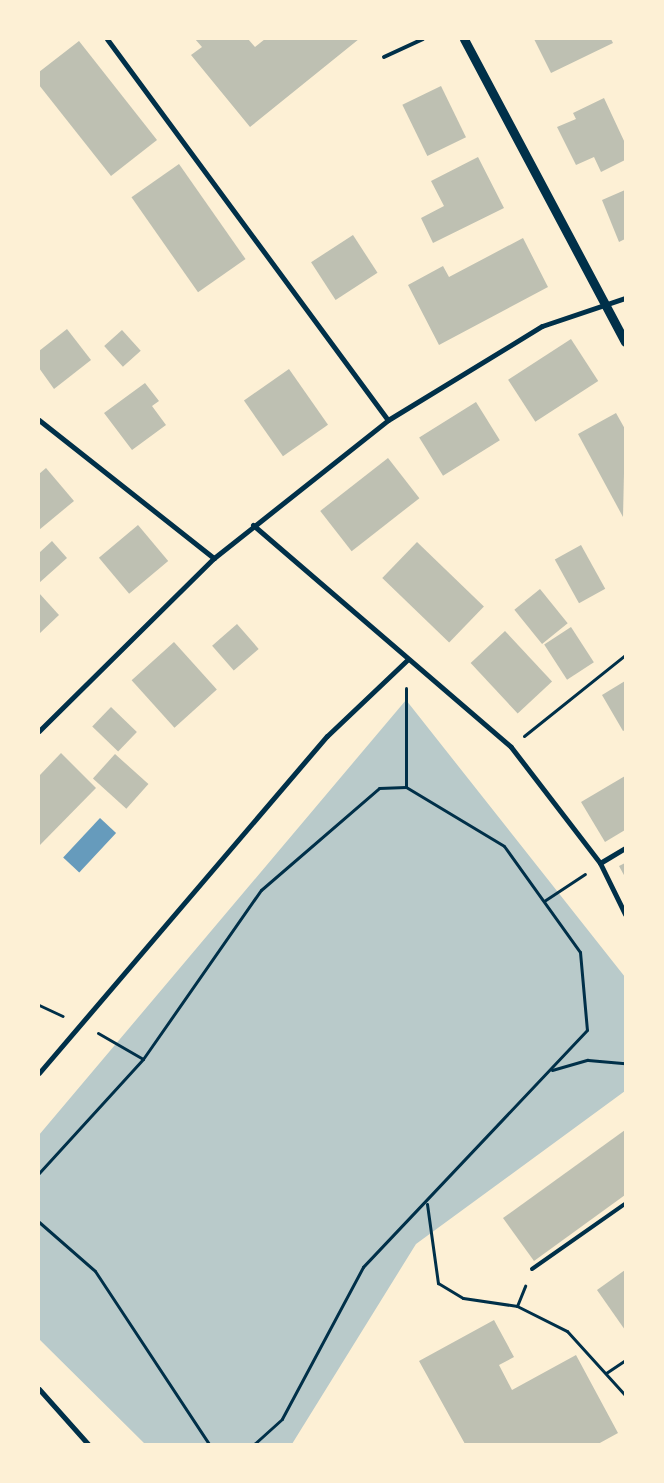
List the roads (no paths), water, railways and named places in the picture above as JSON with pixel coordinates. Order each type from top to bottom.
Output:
[{"type":"street","points":[[107,39],[388,420]]},
{"type":"street","points":[[464,39],[604,306],[625,342]]},
{"type":"street","points":[[39,731],[214,558],[253,525],[388,420],[542,326],[625,298]]},
{"type":"street","points":[[39,420],[214,558]]},
{"type":"street","points":[[253,525],[406,660],[511,747],[600,864],[625,914]]},
{"type":"street","points":[[39,1072],[327,736],[406,660]]},
{"type":"street","points":[[600,864],[625,848]]},
{"type":"street","points":[[39,1389],[88,1444]]},
{"type":"lane","points":[[384,57],[423,39]]},
{"type":"lane","points":[[532,1268],[625,1204]]},
{"type":"water","points":[[100,818],[116,833],[79,872],[63,857]]}]
